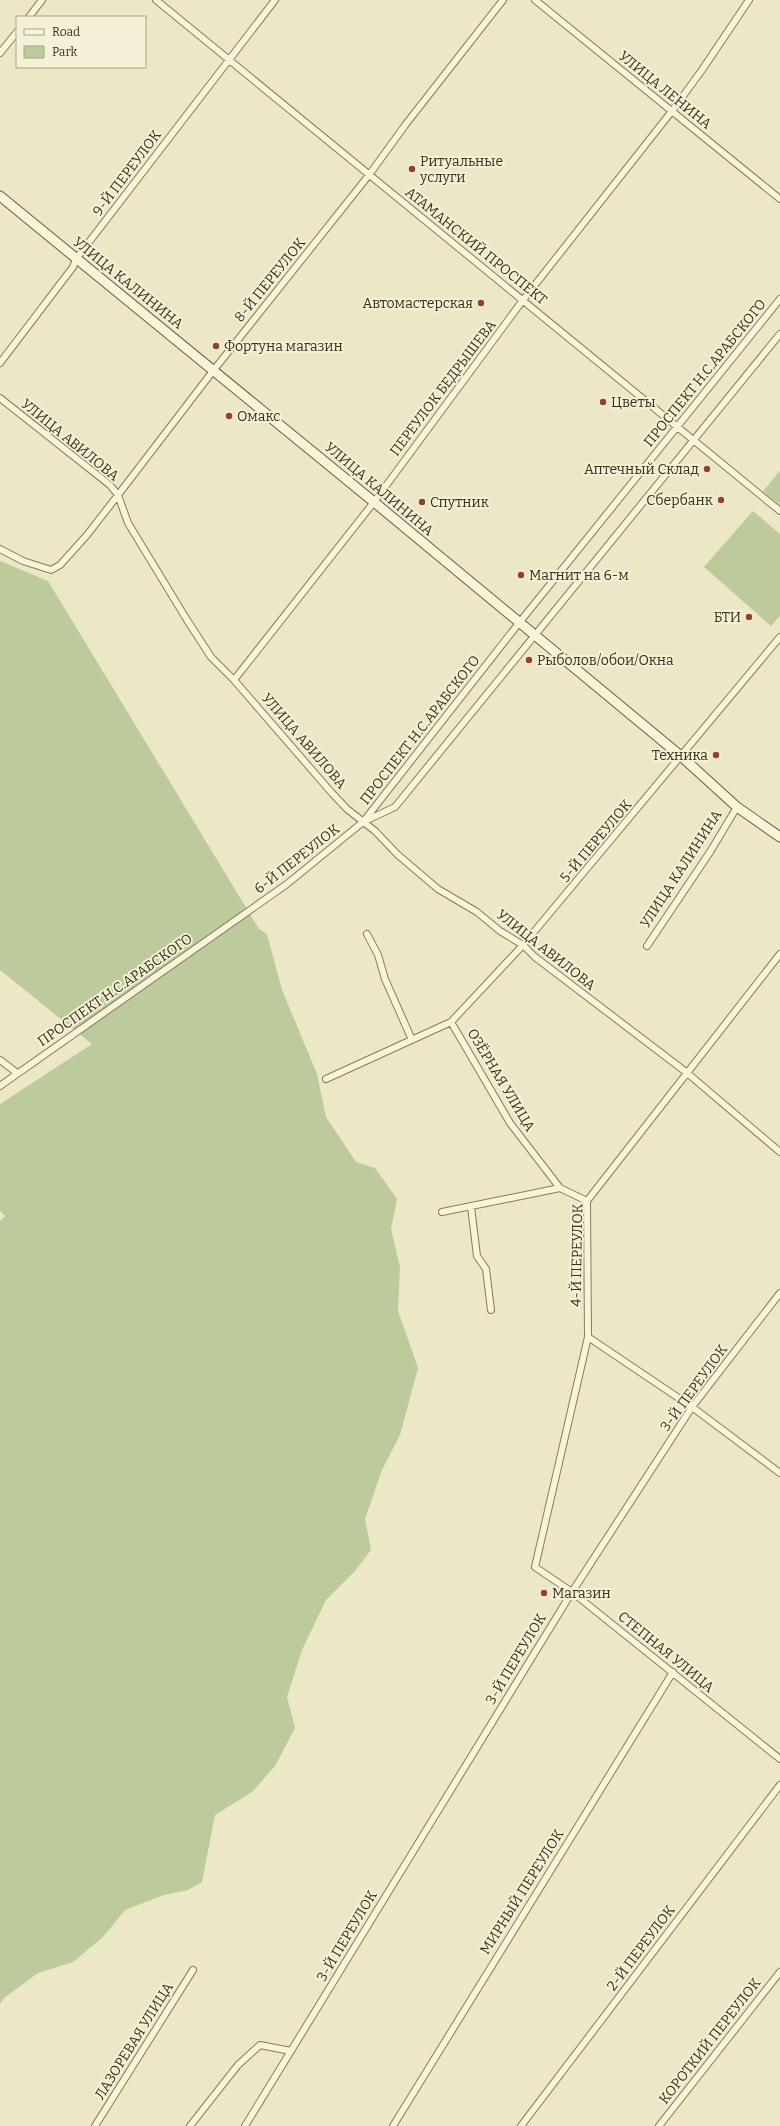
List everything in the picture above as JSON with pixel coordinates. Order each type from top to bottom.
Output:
[{"type":"main road","name":"УЛИЦА КАЛИНИНА","points":[[0,196],[374,502],[682,757],[738,807],[780,838]]},
{"type":"street","points":[[30,16],[42,0]]},
{"type":"street","name":"АТАМАНСКИЙ ПРОСПЕКТ","points":[[156,0],[780,511]]},
{"type":"street","name":"9-Й ПЕРЕУЛОК","points":[[0,363],[73,267],[76,259],[275,0]]},
{"type":"street","name":"8-Й ПЕРЕУЛОК","points":[[0,549],[23,561],[51,570],[60,565],[83,540],[213,370],[369,175],[406,124],[503,0]]},
{"type":"street","name":"УЛИЦА ЛЕНИНА","points":[[534,0],[780,199]]},
{"type":"street","name":"ПЕРЕУЛОК БЕДРЫШЕВА","points":[[234,680],[374,502],[523,300],[672,111],[702,70],[749,0]]},
{"type":"street","points":[[0,53],[16,33]]},
{"type":"street","name":"ПРОСПЕКТ Н.С.АРАБСКОГО","points":[[363,822],[519,623],[780,299]]},
{"type":"street","name":"ПРОСПЕКТ Н.С.АРАБСКОГО","points":[[363,822],[395,807],[780,334]]},
{"type":"street","name":"УЛИЦА АВИЛОВА","points":[[0,398],[69,454],[104,478],[118,495],[128,523],[211,657],[234,680],[331,792],[363,822],[375,831],[398,855],[438,889],[477,912],[500,931],[524,945],[535,956],[686,1072],[780,1152]]},
{"type":"street","name":"5-Й ПЕРЕУЛОК","points":[[326,1079],[451,1022],[524,945],[682,757],[780,637]]},
{"type":"street","name":"УЛИЦА КАЛИНИНА","points":[[647,946],[710,852],[738,807]]},
{"type":"street","name":"6-Й ПЕРЕУЛОК","points":[[245,914],[287,884],[363,822]]},
{"type":"street","name":"ПРОСПЕКТ Н.С.АРАБСКОГО","points":[[0,1086],[245,914]]},
{"type":"street","points":[[367,934],[378,955],[385,979],[412,1040]]},
{"type":"street","name":"4-Й ПЕРЕУЛОК","points":[[535,1567],[588,1337],[587,1201],[686,1072],[780,954]]},
{"type":"street","name":"ОЗЁРНАЯ УЛИЦА","points":[[451,1022],[510,1123],[560,1188]]},
{"type":"street","points":[[0,1060],[17,1073]]},
{"type":"street","points":[[442,1212],[560,1188],[587,1201]]},
{"type":"street","points":[[471,1207],[477,1256],[486,1268],[491,1310]]},
{"type":"street","name":"3-Й ПЕРЕУЛОК","points":[[245,2126],[572,1592],[692,1408],[780,1293]]},
{"type":"street","points":[[588,1337],[692,1408],[780,1473]]},
{"type":"street","name":"СТЕПНАЯ УЛИЦА","points":[[535,1567],[572,1592],[674,1672],[780,1759]]},
{"type":"street","name":"МИРНЫЙ ПЕРЕУЛОК","points":[[393,2126],[674,1672]]},
{"type":"street","name":"2-Й ПЕРЕУЛОК","points":[[521,2126],[780,1785]]},
{"type":"street","name":"ЛАЗОРЕВАЯ УЛИЦА","points":[[95,2126],[193,1970]]},
{"type":"street","name":"КОРОТКИЙ ПЕРЕУЛОК","points":[[659,2126],[780,1972]]},
{"type":"street","points":[[190,2126],[238,2065],[260,2045],[291,2051]]},
{"type":"green space","points":[[780,471],[780,505],[763,491]]},
{"type":"green space","points":[[753,511],[780,534],[780,616],[771,626],[704,567]]},
{"type":"green space","points":[[0,561],[48,581],[259,929],[267,934],[282,990],[317,1074],[326,1117],[356,1162],[375,1168],[397,1199],[391,1229],[400,1267],[398,1311],[418,1368],[400,1435],[382,1470],[365,1519],[371,1550],[355,1571],[326,1600],[302,1650],[287,1697],[295,1728],[275,1766],[252,1792],[215,1815],[202,1882],[188,1890],[164,1895],[125,1910],[104,1936],[73,1962],[38,1973],[4,1998],[0,2004],[0,1221],[5,1216],[0,1211],[0,1104],[92,1044],[0,970]]},
{"type":"place","name":"Ритуальные услуги","points":[[412,169]]},
{"type":"place","name":"Автомастерская","points":[[481,303]]},
{"type":"place","name":"Фортуна магазин","points":[[216,346]]},
{"type":"place","name":"Цветы","points":[[603,402]]},
{"type":"place","name":"Омакс","points":[[229,416]]},
{"type":"place","name":"Аптечный Склад","points":[[707,469]]},
{"type":"place","name":"Сбербанк","points":[[721,500]]},
{"type":"place","name":"Спутник","points":[[422,502]]},
{"type":"place","name":"Магнит на 6-м","points":[[521,575]]},
{"type":"place","name":"БТИ","points":[[749,617]]},
{"type":"place","name":"Рыболов/обои/Окна","points":[[529,660]]},
{"type":"place","name":"Техника","points":[[716,755]]},
{"type":"place","name":"Магазин","points":[[544,1593]]}]
